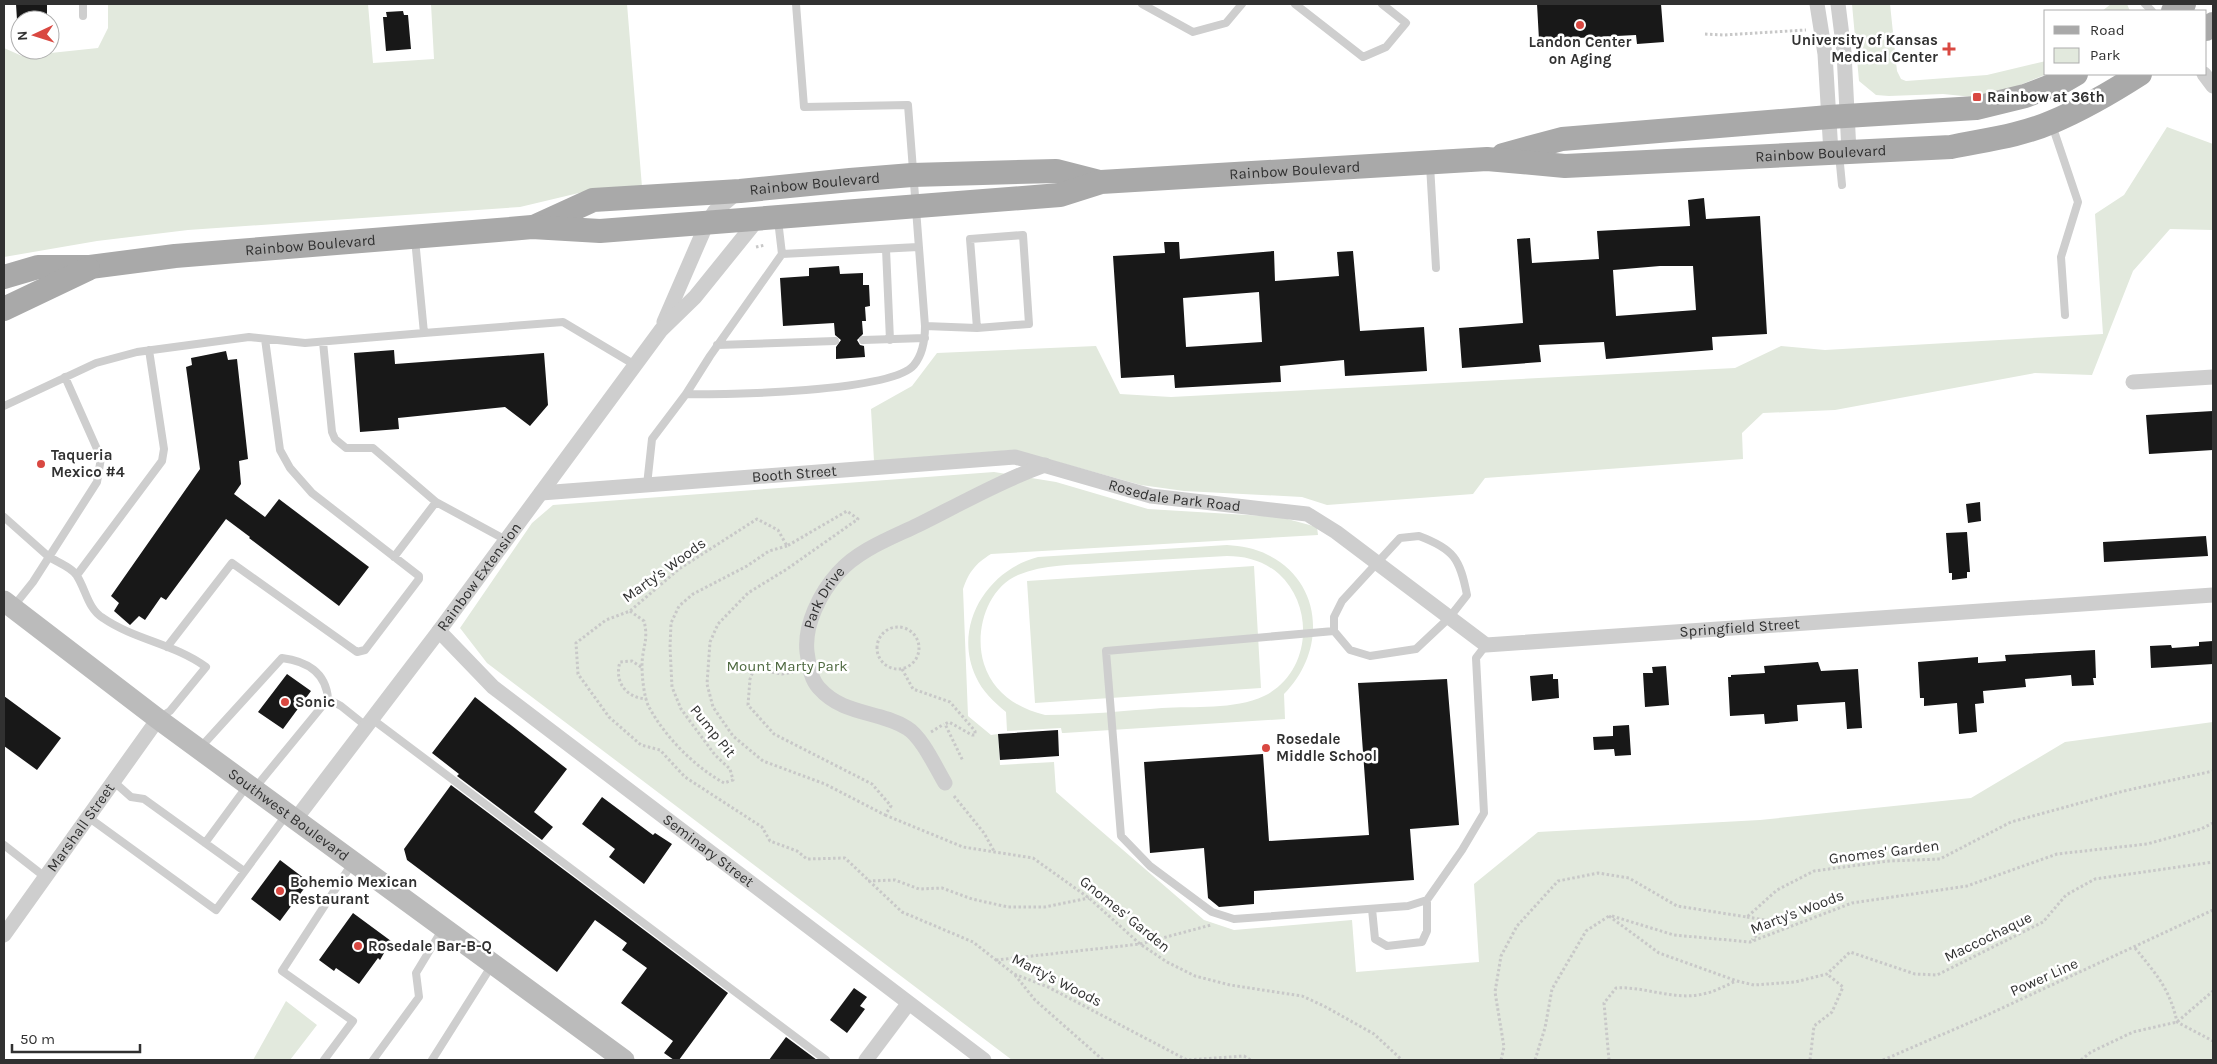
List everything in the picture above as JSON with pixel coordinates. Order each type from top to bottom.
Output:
[{"type":"main road","name":"Rainbow Boulevard","points":[[1487,159],[1562,139],[1994,105],[2064,81],[2074,75]]},
{"type":"main road","name":"Rainbow Boulevard","points":[[4,278],[38,267],[90,268],[175,256],[532,227],[600,231],[1060,195],[1101,182],[1487,159],[1565,166],[1951,147],[2003,137],[2051,123],[2111,93],[2138,75]]},
{"type":"main road","name":"Rainbow Boulevard","points":[[532,227],[593,200],[740,191],[912,175],[1056,171],[1101,182]]},
{"type":"main road","name":"Rainbow Boulevard","points":[[4,309],[90,268]]},
{"type":"main road","name":"Southwest Boulevard","points":[[8,604],[198,749],[624,1060]]},
{"type":"street","points":[[1817,4],[1838,117],[1840,152]]},
{"type":"street","points":[[1838,4],[1844,52],[1838,117]]},
{"type":"street","points":[[2205,75],[2213,86]]},
{"type":"street","name":"Rainbow Extension","points":[[661,330],[706,223],[715,211],[740,191]]},
{"type":"street","name":"Rainbow Extension","points":[[291,817],[369,722],[439,631],[661,330],[695,297],[768,219]]},
{"type":"street","points":[[2133,382],[2213,377]]},
{"type":"street","name":"Booth Street","points":[[541,493],[1014,457],[1045,465]]},
{"type":"street","name":"Rosedale Park Road","points":[[1045,465],[1151,496],[1307,514],[1336,532],[1377,563]]},
{"type":"street","name":"Park Drive","points":[[945,784],[916,735],[907,728],[852,710],[831,699],[817,686],[810,669],[806,642],[815,608],[838,573],[861,553],[1014,476],[1045,465]]},
{"type":"street","points":[[1377,563],[1486,645]]},
{"type":"street","name":"Springfield Street","points":[[1486,645],[2213,595]]},
{"type":"street","name":"Seminary Street","points":[[439,631],[493,687],[984,1060]]},
{"type":"street","name":"Marshall Street","points":[[4,935],[158,719]]},
{"type":"street","points":[[866,1060],[908,1004]]},
{"type":"lane","points":[[83,4],[83,16]]},
{"type":"lane","points":[[686,394],[740,394],[872,382],[913,367],[922,352],[925,326],[908,105],[804,107],[796,4]]},
{"type":"lane","points":[[1142,4],[1193,32],[1226,23],[1242,4]]},
{"type":"lane","points":[[1295,4],[1363,57],[1386,48],[1406,23],[1382,4]]},
{"type":"lane","points":[[2051,123],[2078,202],[2061,257],[2065,315]]},
{"type":"lane","points":[[1840,152],[1842,185]]},
{"type":"lane","points":[[1430,163],[1436,268]]},
{"type":"lane","points":[[768,219],[782,254]]},
{"type":"lane","points":[[925,326],[977,328],[1029,324],[1023,235],[970,239],[977,328]]},
{"type":"lane","points":[[415,237],[424,333]]},
{"type":"lane","points":[[782,254],[918,247]]},
{"type":"lane","points":[[886,249],[890,340]]},
{"type":"lane","points":[[647,484],[652,439],[686,394],[717,345],[782,254]]},
{"type":"lane","points":[[4,406],[96,363],[149,350],[250,336],[305,344],[563,322],[635,365]]},
{"type":"lane","points":[[863,340],[925,338]]},
{"type":"lane","points":[[167,647],[232,563],[357,652],[365,650],[419,578],[312,493],[290,468],[280,450],[265,339]]},
{"type":"lane","points":[[717,345],[835,341]]},
{"type":"lane","points":[[323,342],[332,432],[335,439],[346,448],[373,448],[436,502],[506,540]]},
{"type":"lane","points":[[77,575],[162,462],[164,449],[149,350]]},
{"type":"lane","points":[[8,604],[33,582],[97,482],[101,458],[65,377]]},
{"type":"lane","points":[[394,557],[436,502]]},
{"type":"lane","points":[[4,517],[50,556],[77,575],[83,592],[100,617],[138,638],[193,658],[206,667],[170,710],[158,719]]},
{"type":"lane","points":[[1419,536],[1443,545],[1461,568],[1467,595],[1450,618],[1416,649],[1396,654],[1370,656],[1350,650],[1334,631],[1334,617],[1342,601],[1400,538],[1419,536]]},
{"type":"lane","points":[[1334,631],[1106,651],[1121,836],[1150,866],[1212,912],[1234,919],[1408,906],[1426,900],[1462,850],[1484,812],[1476,658],[1486,645]]},
{"type":"lane","points":[[198,749],[282,658],[299,660],[317,671],[327,685],[328,699],[205,843]]},
{"type":"lane","points":[[328,699],[369,722],[826,1060]]},
{"type":"lane","points":[[113,781],[131,796],[144,799],[244,872]]},
{"type":"lane","points":[[88,817],[216,910],[244,872],[291,817]]},
{"type":"lane","points":[[4,844],[45,877]]},
{"type":"lane","points":[[324,1060],[353,1021],[282,971],[353,862]]},
{"type":"lane","points":[[1372,909],[1375,939],[1386,946],[1422,942],[1427,931],[1426,900]]},
{"type":"lane","points":[[373,1060],[419,997],[416,973],[443,928]]},
{"type":"lane","points":[[432,1060],[492,964]]},
{"type":"path","points":[[1705,34],[1723,35],[1808,30],[1806,21]]},
{"type":"path","points":[[787,546],[847,511],[858,519],[748,594],[718,624],[710,642],[707,684],[713,707],[732,736],[763,761],[825,784],[885,815],[891,806],[872,784],[774,734],[748,705],[750,679],[754,670],[782,674],[810,669]]},
{"type":"path","name":"Marty's Woods","points":[[787,546],[778,530],[758,519],[679,569],[630,611],[606,620],[576,643],[578,674],[609,717],[641,745],[660,750],[685,777],[762,827],[770,841],[797,851],[807,859],[845,858],[857,867],[868,881],[902,912],[973,942],[1014,974],[1048,987],[1187,1060],[1244,1056],[1251,1060]]},
{"type":"path","name":"Pump Pit","points":[[630,611],[644,621],[648,636],[643,650],[642,667],[648,706],[672,739],[711,776],[724,783],[733,780],[730,769],[715,755],[681,709],[672,687],[671,623],[679,606],[693,594],[747,566],[769,550],[787,546]]},
{"type":"path","points":[[895,628],[904,628],[918,640],[917,658],[910,665],[902,669],[892,668],[884,664],[879,656],[880,638],[886,631],[895,628]]},
{"type":"path","points":[[642,667],[632,661],[620,662],[617,673],[623,689],[635,699],[647,699]]},
{"type":"path","points":[[902,669],[913,688],[950,702],[975,731],[975,735],[972,735],[949,722],[945,724],[964,762]]},
{"type":"path","name":"Gnomes' Garden","points":[[1747,917],[1777,890],[1814,872],[1888,861],[1940,859],[2011,822],[2124,791],[2213,771]]},
{"type":"path","points":[[945,784],[984,833],[994,852]]},
{"type":"path","name":"Gnomes' Garden","points":[[885,815],[963,847],[1033,858],[1089,898],[1140,944],[1167,962],[1195,976],[1230,985],[1302,996],[1374,1034],[1402,1060]]},
{"type":"path","name":"Marty's Woods","points":[[1609,916],[1674,936],[1750,942],[1852,903],[1967,886],[2056,854],[2147,844],[2201,829],[2213,823]]},
{"type":"path","name":"Maccochaque","points":[[1610,1060],[1604,1002],[1616,988],[1633,987],[1668,994],[1702,995],[1737,981],[1754,985],[1795,982],[1827,974],[1850,952],[1915,974],[1937,975],[2043,922],[2066,895],[2095,878],[2213,862]]},
{"type":"path","points":[[1502,1060],[1504,1046],[1495,992],[1501,956],[1517,926],[1558,881],[1598,873],[1629,878],[1677,906],[1771,921],[1750,942]]},
{"type":"path","points":[[868,881],[896,880],[919,889],[942,888],[972,899],[1008,907],[1045,907],[1089,898]]},
{"type":"path","name":"Power Line","points":[[1883,1060],[2135,948],[2213,910]]},
{"type":"path","points":[[1535,1060],[1545,1028],[1552,989],[1586,931],[1609,916],[1659,953],[1737,981]]},
{"type":"path","points":[[995,960],[1140,944],[1234,919]]},
{"type":"path","points":[[2135,948],[2159,977],[2172,1000],[2177,1022],[2213,1041]]},
{"type":"path","points":[[1014,974],[1035,1000],[1102,1060]]},
{"type":"path","points":[[1810,1060],[1814,1026],[1832,1012],[1843,987],[1827,974]]},
{"type":"path","points":[[2081,1060],[2091,1052],[2133,1032],[2177,1022],[2213,992]]},
{"type":"green space","points":[[108,4],[368,4],[373,63],[434,59],[431,4],[627,4],[642,187],[583,192],[520,207],[188,230],[97,241],[4,257],[4,48],[10,51],[10,60],[60,60],[60,52],[98,48],[108,28]]},
{"type":"green space","points":[[1852,4],[1890,4],[1897,71],[1901,79],[1906,81],[1987,75],[2044,61],[2045,75],[2015,87],[1973,97],[1943,94],[1876,95],[1859,81]]},
{"type":"green space","points":[[2111,4],[2127,4],[2130,10],[2103,10]]},
{"type":"green space","points":[[2167,127],[2213,144],[2213,230],[2170,229],[2133,271],[2092,375],[2035,373],[1835,410],[1763,413],[1742,433],[1743,459],[1485,478],[1473,494],[1327,505],[1302,497],[1184,491],[1141,485],[1014,450],[874,461],[871,409],[912,386],[937,353],[1096,346],[1120,394],[1171,397],[1735,368],[1781,346],[1825,350],[2103,334],[2095,214],[2124,195]]},
{"type":"green space","name":"Mount Marty Park","points":[[994,472],[1056,482],[1148,509],[1280,517],[1317,527],[1318,535],[991,554],[973,569],[963,589],[968,716],[991,735],[998,734],[1000,765],[1054,762],[1056,792],[1204,920],[1234,930],[1352,920],[1356,972],[1479,962],[1474,884],[1538,832],[1760,820],[1971,798],[2065,742],[2213,722],[2213,1060],[1012,1060],[487,663],[460,628],[532,523],[553,505]]},
{"type":"green space","points":[[1227,545],[1248,548],[1268,555],[1286,567],[1300,583],[1309,600],[1313,619],[1312,639],[1307,658],[1298,677],[1284,694],[1285,719],[1064,733],[1062,733],[1061,728],[1007,731],[1006,712],[985,692],[976,677],[970,658],[968,639],[972,620],[979,603],[990,587],[1003,574],[1020,564],[1038,557]],"holes":[[[1234,556],[1248,558],[1261,563],[1279,574],[1291,588],[1299,604],[1303,622],[1303,640],[1299,657],[1291,672],[1279,686],[1264,696],[1240,704],[1045,715],[1015,703],[1000,691],[988,674],[981,652],[982,626],[985,613],[998,590],[1018,575],[1028,571],[1059,566]]]},
{"type":"green space","points":[[1254,566],[1261,688],[1035,703],[1027,581]]},
{"type":"green space","points":[[286,1001],[317,1025],[290,1060],[253,1060]]},
{"type":"building","points":[[16,4],[47,4],[47,10],[16,10]]},
{"type":"building","name":"Landon Center on Aging","points":[[1537,4],[1661,4],[1664,42],[1637,44],[1636,35],[1539,40]]},
{"type":"building","points":[[403,11],[404,15],[408,15],[411,49],[386,51],[383,17],[387,17],[386,12]]},
{"type":"building","points":[[1704,198],[1706,219],[1760,216],[1767,334],[1712,337],[1713,350],[1606,359],[1604,342],[1539,345],[1541,362],[1462,368],[1459,328],[1523,323],[1517,239],[1530,238],[1532,263],[1599,259],[1597,231],[1690,226],[1688,200]],"holes":[[[1660,266],[1693,266],[1696,310],[1616,316],[1613,270]]]},
{"type":"building","points":[[1164,242],[1179,242],[1180,259],[1274,251],[1275,281],[1339,276],[1337,252],[1353,251],[1360,331],[1424,327],[1427,371],[1345,376],[1344,360],[1280,366],[1281,382],[1175,388],[1174,375],[1121,378],[1113,256],[1165,253]],"holes":[[[1259,292],[1262,342],[1186,347],[1183,298]]]},
{"type":"building","points":[[839,266],[840,274],[863,273],[863,285],[869,285],[870,306],[865,307],[866,321],[862,321],[863,334],[857,340],[860,345],[864,346],[865,357],[836,359],[836,347],[841,340],[835,335],[834,323],[783,326],[780,278],[809,276],[809,268]]},
{"type":"building","points":[[394,350],[395,364],[544,353],[548,405],[530,426],[505,407],[398,418],[399,429],[360,432],[354,353]]},
{"type":"building","points":[[226,351],[228,360],[237,359],[248,459],[239,461],[241,484],[234,494],[265,517],[279,499],[369,567],[339,606],[226,519],[166,600],[161,597],[145,620],[139,616],[130,625],[114,611],[119,603],[111,596],[200,469],[186,367],[192,365],[191,358]]},
{"type":"building","points":[[2213,411],[2213,450],[2149,454],[2146,415]]},
{"type":"building","points":[[1980,502],[1981,521],[1968,523],[1966,504]]},
{"type":"building","points":[[1967,532],[1970,572],[1967,572],[1967,578],[1952,580],[1952,573],[1949,573],[1946,533]]},
{"type":"building","points":[[2206,536],[2208,556],[2104,562],[2103,542]]},
{"type":"building","points":[[2213,641],[2213,664],[2151,668],[2150,646],[2171,645],[2172,648],[2199,646],[2199,642]]},
{"type":"building","points":[[2095,650],[2096,678],[2093,678],[2094,685],[2072,686],[2071,675],[2025,679],[2026,687],[1983,691],[1984,703],[1975,704],[1977,732],[1959,734],[1957,703],[1924,706],[1924,698],[1920,698],[1918,662],[1978,657],[1978,663],[2006,661],[2005,655]]},
{"type":"building","points":[[1818,662],[1821,671],[1858,669],[1862,728],[1847,729],[1845,702],[1797,705],[1798,721],[1765,724],[1764,714],[1730,716],[1728,677],[1731,677],[1731,675],[1765,673],[1764,666]]},
{"type":"building","points":[[1666,666],[1669,705],[1645,707],[1643,673],[1653,673],[1652,667]]},
{"type":"building","name":"Sonic","points":[[287,674],[311,691],[283,729],[258,712]]},
{"type":"building","points":[[1553,674],[1553,679],[1558,679],[1559,698],[1532,701],[1530,676]]},
{"type":"building","name":"Rosedale Middle School","points":[[1447,679],[1459,825],[1410,829],[1414,880],[1254,891],[1254,904],[1219,907],[1208,898],[1204,848],[1150,853],[1144,762],[1263,754],[1269,841],[1369,835],[1358,683]]},
{"type":"building","points":[[4,696],[61,738],[37,770],[4,746]]},
{"type":"building","points":[[475,697],[567,769],[534,812],[553,827],[542,840],[457,776],[459,774],[432,753]]},
{"type":"building","points":[[1629,725],[1631,755],[1615,756],[1614,749],[1594,750],[1593,737],[1613,736],[1613,726]]},
{"type":"building","points":[[1058,730],[1059,756],[1000,760],[998,734]]},
{"type":"building","points":[[451,785],[728,993],[679,1060],[674,1060],[664,1053],[673,1041],[621,1003],[647,968],[622,950],[627,943],[595,920],[557,972],[407,860],[404,849]]},
{"type":"building","points":[[602,797],[653,835],[655,833],[672,844],[644,884],[609,857],[615,849],[582,824]]},
{"type":"building","name":"Bohemio Mexican Restaurant","points":[[280,860],[309,882],[280,921],[251,899]]},
{"type":"building","name":"Rosedale Bar-B-Q","points":[[353,913],[391,941],[380,960],[378,958],[359,984],[336,968],[334,971],[319,960]]},
{"type":"building","points":[[854,988],[867,997],[860,1006],[865,1009],[847,1033],[830,1020]]},
{"type":"building","points":[[786,1037],[817,1060],[769,1060]]},
{"type":"place","name":"Landon Center on Aging","points":[[1580,25]]},
{"type":"place","name":"University of Kansas Medical Center","points":[[1949,49]]},
{"type":"place","name":"Rainbow at 36th","points":[[1977,97]]},
{"type":"place","name":"Taqueria Mexico #4","points":[[41,464]]},
{"type":"place","name":"Sonic","points":[[285,702]]},
{"type":"place","name":"Rosedale Middle School","points":[[1266,748]]},
{"type":"place","name":"Bohemio Mexican Restaurant","points":[[280,891]]},
{"type":"place","name":"Rosedale Bar-B-Q","points":[[358,946]]}]
